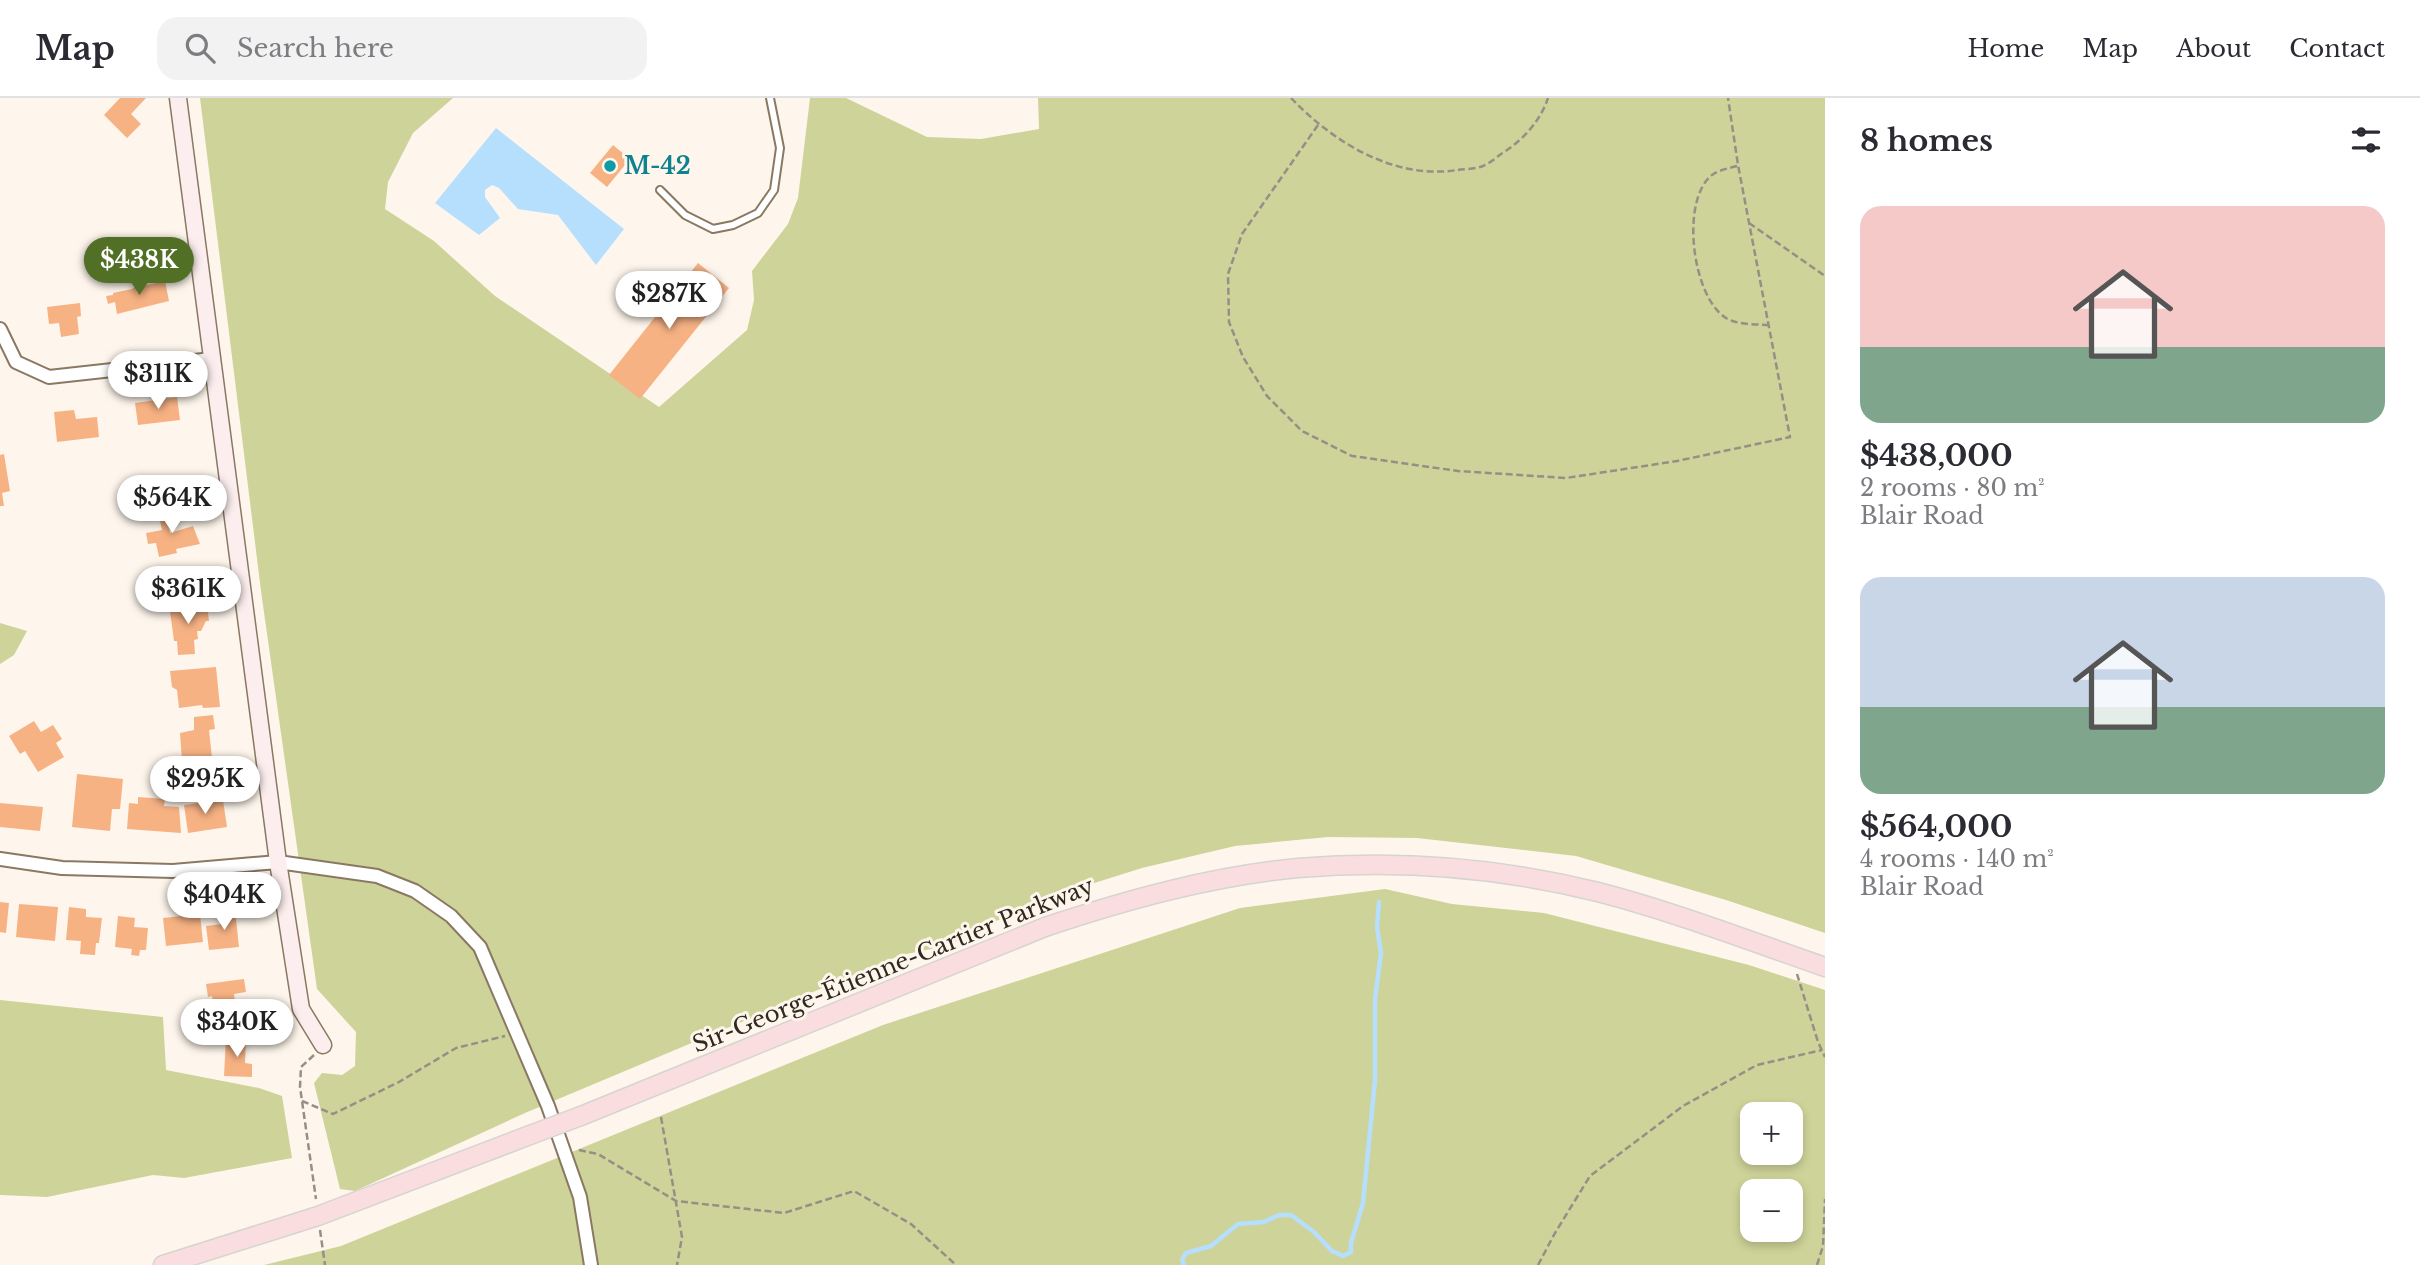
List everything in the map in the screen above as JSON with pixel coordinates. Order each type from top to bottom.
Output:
[{"type":"main road","name":"Sir-George-Étienne-Cartier Parkway","points":[[163,1265],[318,1216],[582,1116],[1045,927],[1112,904],[1205,884],[1297,868],[1452,868],[1554,883],[1641,905],[1825,967]]},
{"type":"street","points":[[178,98],[278,862],[301,1009],[324,1045]]},
{"type":"street","points":[[0,329],[16,362],[49,377],[212,359]]},
{"type":"street","points":[[0,859],[62,868],[173,871],[278,862],[377,876],[415,891],[451,916],[480,947],[518,1033],[563,1147],[580,1196],[591,1265]]},
{"type":"lane","points":[[660,190],[685,215],[713,229],[733,225],[758,213],[774,190],[780,148],[770,98]]},
{"type":"path","points":[[1292,98],[1318,125],[1379,160],[1408,170],[1443,173],[1482,167],[1521,141],[1548,98]]},
{"type":"path","points":[[1318,125],[1242,234],[1228,274],[1229,322],[1243,358],[1267,396],[1302,431],[1352,456],[1458,471],[1566,478],[1677,461],[1790,437],[1738,165],[1728,98]]},
{"type":"path","points":[[1738,165],[1712,174],[1699,193],[1693,212],[1696,269],[1707,295],[1724,317],[1740,323],[1768,325]]},
{"type":"path","points":[[1749,223],[1825,276]]},
{"type":"path","points":[[1793,956],[1825,1057]]},
{"type":"path","points":[[302,1101],[333,1114],[399,1082],[456,1048],[518,1033]]},
{"type":"path","points":[[324,1045],[301,1067],[300,1087],[325,1265]]},
{"type":"path","points":[[1538,1265],[1590,1175],[1683,1106],[1756,1065],[1822,1050]]},
{"type":"path","points":[[661,1117],[682,1237],[677,1265]]},
{"type":"path","points":[[563,1147],[598,1154],[676,1201],[784,1213],[854,1191],[911,1224],[956,1265]]},
{"type":"path","points":[[1817,1265],[1823,1246],[1825,1199]]},
{"type":"green space","points":[[200,98],[453,98],[413,133],[388,182],[385,209],[434,241],[495,296],[659,407],[747,330],[754,300],[752,271],[788,224],[798,198],[810,98],[846,98],[927,137],[981,139],[1039,129],[1038,98],[1825,98],[1825,933],[1726,900],[1576,856],[1417,838],[1328,837],[1235,846],[1142,868],[1053,896],[947,946],[901,955],[525,1113],[355,1191],[340,1189],[314,1083],[322,1073],[342,1075],[355,1066],[356,1032],[317,989],[261,591]]},
{"type":"green space","points":[[0,623],[27,631],[14,655],[0,664]]},
{"type":"green space","points":[[1385,889],[1452,904],[1544,913],[1749,965],[1825,990],[1825,1265],[264,1265],[341,1246],[883,1025],[1240,908]]},
{"type":"green space","points":[[0,1000],[163,1017],[166,1070],[259,1088],[282,1096],[292,1158],[184,1178],[153,1175],[47,1197],[0,1195]]},
{"type":"water","points":[[496,128],[624,229],[596,265],[558,215],[518,209],[499,188],[492,185],[485,190],[485,197],[500,218],[479,235],[435,203]]},
{"type":"building","points":[[120,98],[146,98],[131,114],[141,124],[127,138],[104,115]]},
{"type":"building","name":"M-42","points":[[613,145],[630,159],[607,187],[590,173]]},
{"type":"building","points":[[698,263],[729,288],[640,399],[609,375]]},
{"type":"building","points":[[165,281],[169,301],[117,314],[115,302],[108,304],[106,296],[113,293],[132,289],[137,285],[139,287]]},
{"type":"building","points":[[80,303],[81,316],[77,317],[79,334],[61,337],[59,323],[49,324],[47,307]]},
{"type":"building","points":[[177,397],[180,420],[138,425],[135,403]]},
{"type":"building","points":[[74,410],[76,419],[97,417],[99,437],[57,442],[54,412]]},
{"type":"building","points":[[4,454],[10,491],[2,493],[4,506],[0,506],[0,455]]},
{"type":"building","points":[[176,508],[179,524],[169,526],[170,533],[193,526],[200,544],[176,549],[177,553],[159,557],[156,543],[148,544],[146,533],[162,530],[158,512]]},
{"type":"building","points":[[207,605],[209,621],[206,621],[201,631],[197,631],[198,639],[194,640],[195,654],[178,655],[170,611],[172,607]]},
{"type":"building","points":[[216,667],[220,707],[203,708],[202,705],[179,708],[177,690],[172,687],[170,671]]},
{"type":"building","points":[[213,715],[215,729],[209,730],[212,758],[182,761],[180,733],[194,730],[194,717]]},
{"type":"building","points":[[34,721],[41,732],[53,725],[62,739],[56,743],[64,757],[38,772],[25,751],[20,754],[9,736]]},
{"type":"building","points":[[77,774],[123,779],[120,809],[112,809],[110,831],[72,827]]},
{"type":"building","points":[[138,797],[165,799],[164,806],[179,807],[181,833],[127,829],[129,803],[138,804]]},
{"type":"building","points":[[223,800],[227,827],[188,833],[184,805]]},
{"type":"building","points":[[0,803],[43,807],[40,831],[0,827]]},
{"type":"building","points":[[0,902],[9,903],[6,933],[0,932]]},
{"type":"building","points":[[19,904],[58,907],[55,941],[16,937]]},
{"type":"building","points":[[69,907],[86,909],[86,917],[102,918],[95,955],[80,954],[81,941],[66,940]]},
{"type":"building","points":[[235,909],[239,947],[209,950],[206,926],[222,924],[221,911]]},
{"type":"building","points":[[200,914],[203,942],[166,946],[163,918]]},
{"type":"building","points":[[118,916],[135,918],[134,927],[148,928],[146,950],[140,950],[139,956],[131,955],[132,949],[115,947]]},
{"type":"building","points":[[244,979],[246,992],[234,994],[236,1010],[215,1014],[212,996],[208,997],[206,984]]},
{"type":"building","points":[[226,1038],[246,1039],[245,1063],[252,1064],[252,1077],[224,1076]]},
{"type":"waterway","points":[[1184,1265],[1182,1260],[1186,1253],[1211,1246],[1238,1224],[1264,1222],[1279,1215],[1291,1215],[1314,1232],[1332,1251],[1343,1256],[1351,1252],[1351,1243],[1363,1203],[1375,1080],[1375,999],[1381,953],[1377,927],[1379,902]]},
{"type":"place","name":"M-42","points":[[610,166]]}]
